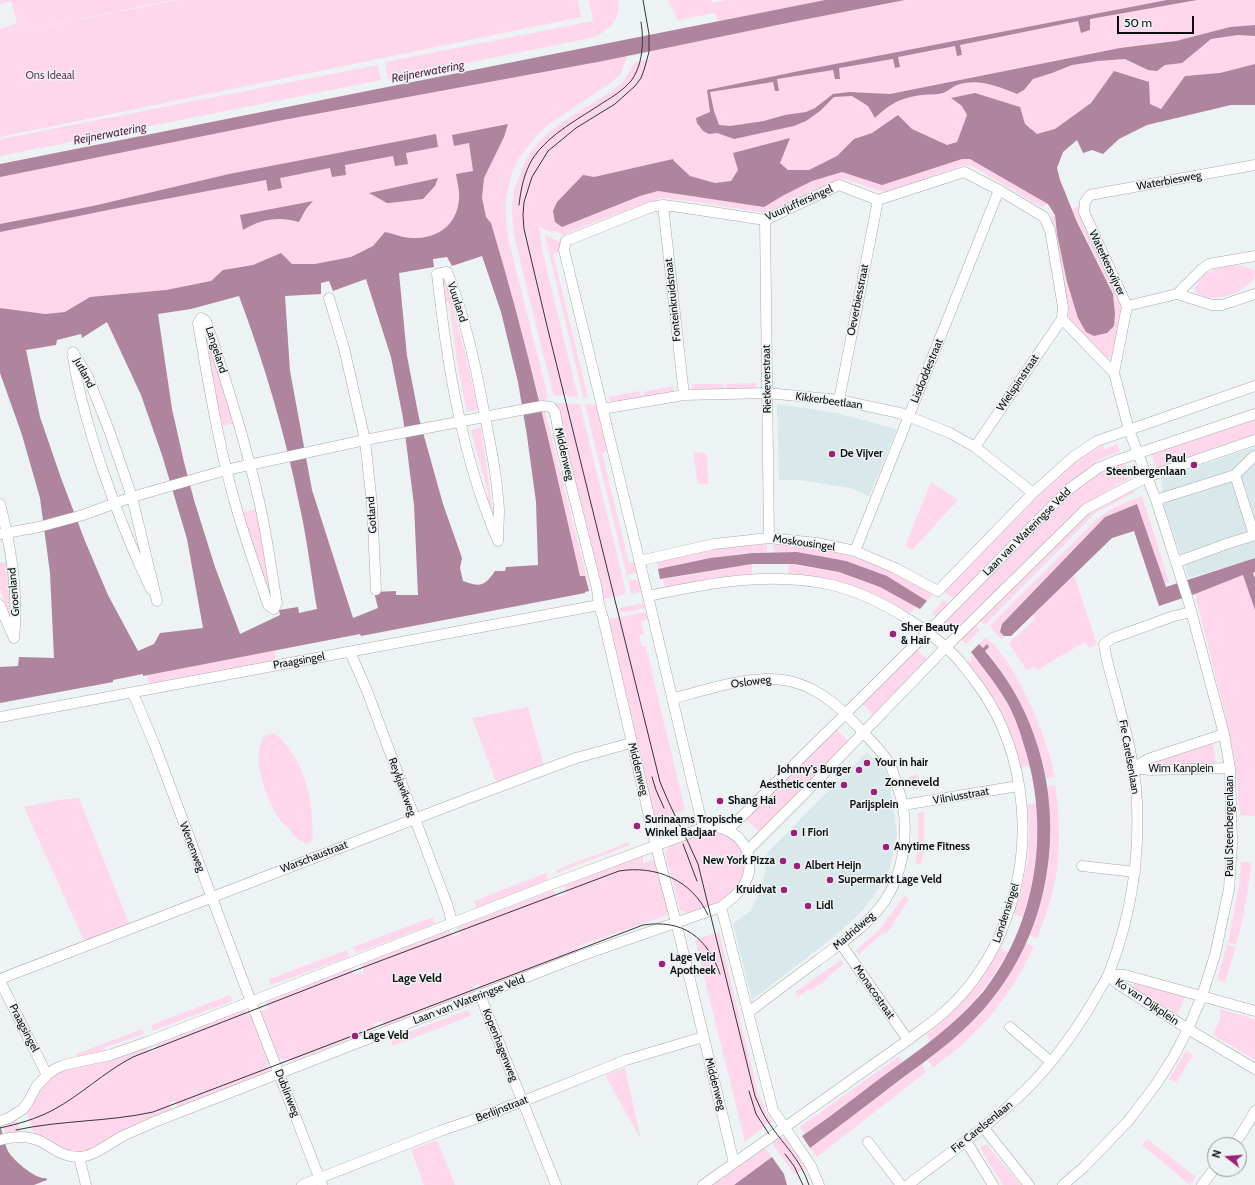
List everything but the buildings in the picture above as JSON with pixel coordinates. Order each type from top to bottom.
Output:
[{"type":"street","name":"Waterbiesweg","points":[[1085,202],[1090,196],[1255,166]]},
{"type":"street","points":[[878,200],[964,172],[1044,217],[1050,230],[1063,307],[1062,319]]},
{"type":"street","name":"Vuurjuffersingel","points":[[602,408],[564,250],[566,241],[651,207],[663,205],[764,220],[839,185],[878,200]]},
{"type":"street","name":"Lisdoddestraat","points":[[855,552],[998,190]]},
{"type":"street","name":"Oeverbiesstraat","points":[[839,400],[878,200]]},
{"type":"street","name":"Waterkersvijver","points":[[1085,202],[1084,212],[1127,306],[1114,373],[1129,430],[1138,454]]},
{"type":"street","name":"Fonteinkruidstraat","points":[[663,205],[684,396]]},
{"type":"street","name":"Rietkeverstraat","points":[[764,220],[769,538]]},
{"type":"street","points":[[1177,294],[1203,268],[1210,264],[1255,256]]},
{"type":"street","name":"Vuurland","points":[[447,272],[457,298],[473,352],[494,462],[498,510],[498,541],[485,512],[460,422],[447,353],[437,274],[447,272]]},
{"type":"street","points":[[1127,306],[1177,294],[1212,305],[1222,305],[1255,294]]},
{"type":"street","name":"Gotland","points":[[329,298],[344,348],[365,440],[372,505],[376,590]]},
{"type":"street","name":"Langeland","points":[[201,318],[206,321],[251,465],[260,503],[277,603],[274,609],[268,605],[237,510],[226,470],[212,406],[198,323],[201,318]]},
{"type":"street","name":"Waterkersvijver","points":[[1062,319],[1114,373]]},
{"type":"street","name":"Wielspinstraat","points":[[975,447],[1062,319]]},
{"type":"street","name":"Jutland","points":[[73,352],[88,377],[109,430],[132,497],[158,601],[143,572],[114,503],[91,435],[77,382],[73,352]]},
{"type":"street","name":"Laan van Wateringse Veld","points":[[938,591],[1033,493],[1073,457],[1097,441],[1255,386]]},
{"type":"street","name":"Kikkerbeetlaan","points":[[602,408],[684,396],[767,393],[839,400],[900,413],[950,433],[975,447],[1033,493]]},
{"type":"street","name":"Middenweg","points":[[485,417],[546,406],[555,412],[560,445],[597,589],[599,605],[656,846],[734,1163]]},
{"type":"street","points":[[602,408],[703,828]]},
{"type":"street","name":"Laan van Wateringse Veld","points":[[728,830],[928,632],[1068,490],[1098,468],[1115,461],[1255,414]]},
{"type":"street","points":[[4,534],[39,527],[83,515],[132,497],[226,470],[365,440],[485,417]]},
{"type":"street","points":[[0,1122],[10,1118],[23,1109],[36,1087],[47,1075],[64,1065],[110,1055],[604,864],[703,828],[717,827],[728,830],[739,839],[748,850],[945,648],[1086,509],[1147,477],[1255,440]]},
{"type":"street","name":"Paul Steenbergenlaan","points":[[1063,1185],[1084,1167],[1129,1120],[1174,1056],[1188,1029],[1202,996],[1215,955],[1229,889],[1232,845],[1230,768],[1224,734],[1182,580],[1156,500],[1138,454]]},
{"type":"street","points":[[1156,500],[1234,475],[1252,457],[1255,456]]},
{"type":"street","points":[[1176,562],[1255,535],[1234,475]]},
{"type":"street","name":"Groenland","points":[[0,504],[17,615],[14,638],[0,605]]},
{"type":"street","name":"Moskousingel","points":[[639,561],[714,544],[769,538],[817,542],[855,552],[895,568],[938,591]]},
{"type":"street","points":[[648,596],[724,582],[771,578],[800,580],[833,585],[888,606],[928,632],[945,648]]},
{"type":"street","name":"Praagsingel","points":[[0,717],[599,605]]},
{"type":"street","name":"Fie Carelsenlaan","points":[[908,1185],[966,1141],[1015,1100],[1051,1062],[1084,1018],[1108,975],[1125,925],[1135,872],[1138,824],[1133,768],[1120,710],[1106,658],[1104,644],[1113,638],[1174,616],[1190,607]]},
{"type":"street","name":"Londensingel","points":[[785,1126],[936,1020],[958,999],[977,975],[1000,935],[1014,893],[1021,858],[1023,822],[1011,748],[998,718],[980,687],[956,656],[945,648]]},
{"type":"street","name":"Reykjavikweg","points":[[350,652],[448,907],[452,923]]},
{"type":"street","name":"Osloweg","points":[[672,699],[750,680],[773,679],[792,682],[807,687],[846,713]]},
{"type":"street","name":"Wenenweg","points":[[133,693],[155,746],[251,1001]]},
{"type":"street","points":[[846,713],[863,732]]},
{"type":"street","name":"Madridweg","points":[[749,1012],[841,944],[874,915],[886,899],[895,882],[905,842],[903,805],[889,763],[863,732]]},
{"type":"street","name":"Wim Kanplein","points":[[1133,768],[1148,759],[1224,734]]},
{"type":"street","name":"Warschaustraat","points":[[0,980],[414,818],[581,756],[632,743]]},
{"type":"street","name":"Wim Kanplein","points":[[1133,768],[1150,770],[1230,768]]},
{"type":"street","name":"Vilniusstraat","points":[[903,805],[1018,786]]},
{"type":"street","name":"Laan van Wateringse Veld","points":[[2,1139],[12,1137],[32,1138],[59,1153],[79,1157],[94,1153],[123,1136],[154,1122],[583,955],[721,907],[733,898],[742,887],[748,874],[750,861],[748,850]]},
{"type":"street","points":[[1082,866],[1135,872]]},
{"type":"street","points":[[721,907],[774,1110],[811,1166],[819,1185]]},
{"type":"street","name":"Monacostraat","points":[[841,944],[908,1040]]},
{"type":"street","name":"Ko van Dijkplein","points":[[1108,975],[1125,975],[1255,1011]]},
{"type":"street","name":"Ko van Dijkplein","points":[[1108,975],[1118,984],[1188,1029],[1255,1069]]},
{"type":"street","name":"Praagsingel","points":[[0,980],[47,1075]]},
{"type":"street","name":"Kopenhagenweg","points":[[480,995],[556,1185]]},
{"type":"street","name":"Dublinweg","points":[[251,1001],[321,1182]]},
{"type":"street","points":[[1010,1027],[1051,1062]]},
{"type":"street","name":"Berlijnstraat","points":[[302,1185],[321,1182],[440,1131],[523,1101],[626,1060],[703,1037]]},
{"type":"street","points":[[1239,1137],[1255,1111]]},
{"type":"street","points":[[704,1185],[785,1126]]},
{"type":"street","points":[[983,1127],[1030,1185]]},
{"type":"street","points":[[966,1141],[993,1185]]},
{"type":"street","points":[[868,1142],[901,1185]]},
{"type":"street","points":[[79,1157],[86,1185]]},
{"type":"street","points":[[1202,1185],[1208,1177]]},
{"type":"shaded area","points":[[825,0],[905,0],[603,61],[283,120],[0,177],[0,164]]},
{"type":"shaded area","points":[[1167,0],[1197,0],[1090,19],[1090,30],[1081,33],[1078,21],[960,45],[962,55],[957,56],[955,46],[898,57],[900,67],[895,68],[893,59],[839,68],[840,79],[835,79],[833,70],[777,79],[779,91],[775,91],[773,82],[710,92],[714,111],[719,125],[730,126],[764,121],[785,115],[806,112],[815,108],[833,94],[849,92],[890,94],[1120,48],[1176,41],[1230,27],[1255,25],[1255,36],[1238,35],[1211,39],[1182,63],[1165,65],[1157,71],[1148,70],[1125,59],[1072,65],[1033,79],[1024,90],[1017,94],[987,84],[972,82],[965,83],[955,86],[943,93],[922,95],[896,102],[886,108],[875,118],[868,106],[852,96],[834,97],[820,111],[806,121],[794,126],[734,139],[717,133],[709,134],[703,131],[697,123],[696,118],[710,112],[707,90]]},
{"type":"shaded area","points":[[1255,64],[1255,105],[1231,105],[1147,125],[1119,139],[1103,154],[1092,150],[1083,153],[1077,140],[1063,152],[1057,168],[1060,180],[1077,222],[1113,294],[1115,314],[1114,326],[1107,333],[1094,336],[1086,332],[1078,318],[1067,282],[1057,234],[1055,215],[1048,204],[970,159],[962,159],[882,185],[842,172],[812,181],[764,207],[658,191],[640,196],[562,227],[555,222],[553,211],[557,202],[583,175],[594,177],[673,159],[690,176],[715,183],[731,181],[738,170],[733,153],[790,138],[780,163],[788,170],[809,170],[837,156],[854,139],[872,133],[898,115],[912,129],[947,145],[957,142],[967,115],[962,106],[951,98],[975,93],[1020,107],[1025,124],[1037,134],[1055,129],[1091,103],[1114,71],[1149,82],[1150,104],[1161,109],[1185,76],[1220,73]]},
{"type":"shaded area","points":[[508,124],[504,137],[484,178],[482,198],[486,217],[491,223],[504,267],[527,355],[580,576],[585,576],[589,591],[361,636],[360,634],[143,676],[143,674],[113,680],[113,682],[0,703],[0,667],[18,666],[19,657],[54,658],[50,573],[40,498],[22,435],[0,373],[0,308],[45,314],[65,312],[90,297],[166,290],[211,281],[223,270],[253,265],[281,253],[292,264],[315,264],[351,257],[373,246],[385,232],[409,238],[421,238],[438,233],[450,223],[457,208],[459,190],[456,174],[473,171],[469,143],[454,146],[452,135]],"holes":[[[482,256],[501,312],[518,382],[536,502],[538,565],[506,567],[505,571],[495,571],[485,583],[478,585],[463,581],[460,568],[462,558],[443,504],[419,418],[407,356],[399,273],[434,267],[433,259],[447,257],[452,266]],[[366,279],[391,357],[403,418],[414,505],[418,595],[396,595],[396,591],[374,592],[378,608],[353,618],[312,490],[290,371],[285,296],[321,294],[321,283],[329,281],[333,291]],[[239,296],[265,372],[287,451],[304,529],[317,609],[299,613],[298,607],[279,610],[280,615],[240,634],[215,567],[194,500],[172,409],[158,314],[191,309]],[[107,322],[141,395],[162,455],[187,539],[203,628],[160,633],[154,644],[138,651],[108,595],[85,541],[61,478],[40,417],[26,350],[56,345],[57,340],[81,334],[82,338]]]},
{"type":"shaded area","points":[[436,134],[438,147],[406,153],[408,164],[395,166],[393,156],[345,165],[346,175],[332,177],[330,168],[280,178],[282,188],[268,191],[266,180],[0,232],[0,224],[93,206],[229,174]]},
{"type":"shaded area","points":[[438,178],[435,186],[423,199],[387,203],[369,193]]},
{"type":"shaded area","points":[[313,201],[306,209],[299,222],[284,219],[263,221],[243,230],[240,215]]},
{"type":"shaded area","name":"De Vijver","points":[[777,404],[837,413],[897,429],[869,496],[850,488],[799,480],[779,480]]},
{"type":"shaded area","points":[[1255,447],[1255,558],[1189,578],[1163,504],[1161,479]]},
{"type":"shaded area","points":[[1137,504],[1166,587],[1255,558],[1255,572],[1253,573],[1255,578],[1255,610],[1243,575],[1195,594],[1159,606],[1134,531],[1112,538],[1011,636],[1004,636],[1000,632],[1002,624],[1105,517]]},
{"type":"shaded area","points":[[797,552],[846,561],[887,576],[927,601],[920,609],[880,587],[839,572],[794,564],[752,564],[660,579],[658,569],[710,558],[753,553]]},
{"type":"shaded area","points":[[979,644],[983,648],[987,644],[989,647],[985,651],[1014,691],[1034,736],[1047,783],[1050,831],[1046,879],[1033,926],[1012,970],[974,1020],[933,1055],[810,1148],[802,1136],[935,1038],[960,1016],[983,992],[1001,966],[1015,937],[1026,908],[1033,877],[1037,845],[1037,814],[1033,783],[1026,752],[1011,710],[1004,697],[971,652]]},
{"type":"shaded area","points":[[867,752],[886,771],[892,797],[897,835],[889,871],[874,896],[860,913],[835,936],[752,1000],[733,924],[750,911],[760,892],[765,873],[766,854]]},
{"type":"shaded area","points":[[0,1124],[7,1149],[13,1158],[36,1176],[46,1178],[47,1180],[34,1185],[0,1185]]},
{"type":"shaded area","points":[[772,1157],[784,1174],[787,1185],[734,1185]]},
{"type":"green space","points":[[0,0],[172,0],[0,35],[0,29],[17,23],[11,1],[0,4]]},
{"type":"green space","name":"Ons Ideaal","points":[[177,0],[578,0],[581,17],[0,137],[0,35]]},
{"type":"green space","points":[[589,0],[618,0],[618,13],[616,19],[603,32],[591,38],[388,79],[385,62],[593,21]]},
{"type":"green space","points":[[668,0],[711,0],[712,3],[726,0],[825,0],[718,21],[715,13],[678,20]]},
{"type":"green space","points":[[905,0],[1255,0],[1255,64],[1220,73],[1185,76],[1161,109],[1077,140],[1063,152],[1057,168],[1066,194],[1041,207],[972,166],[964,165],[888,192],[880,191],[844,179],[835,181],[766,213],[661,198],[564,235],[554,231],[553,233],[539,227],[543,254],[578,397],[560,395],[554,396],[513,231],[512,207],[514,190],[524,164],[538,143],[549,132],[564,121],[622,83],[635,62],[649,59],[651,51]]},
{"type":"green space","points":[[628,55],[620,75],[551,123],[537,135],[518,160],[511,176],[506,201],[506,220],[509,242],[548,397],[544,401],[540,401],[491,223],[473,234],[0,332],[0,173],[283,118]]},
{"type":"green space","points":[[378,65],[381,80],[0,156],[0,139]]},
{"type":"green space","points":[[1080,205],[1122,303],[1123,313],[1113,355],[1110,358],[1106,357],[1074,327],[1068,315],[1051,216],[1055,215],[1057,234],[1094,336],[1107,333],[1114,326],[1115,314],[1113,294],[1072,209]]},
{"type":"green space","points":[[545,235],[561,242],[560,252],[553,254],[587,398],[583,397]]},
{"type":"green space","points":[[1231,265],[1243,266],[1254,270],[1254,279],[1241,290],[1223,297],[1204,297],[1195,291],[1200,280],[1208,273]]},
{"type":"green space","points":[[444,278],[454,302],[452,304],[478,409],[467,412],[457,362],[449,303],[445,302]]},
{"type":"green space","points":[[203,323],[236,423],[222,426],[212,382]]},
{"type":"green space","points":[[757,383],[755,389],[726,390],[726,384]]},
{"type":"green space","points":[[692,384],[723,384],[723,389],[693,390]]},
{"type":"green space","points":[[673,386],[674,392],[644,397],[643,392]]},
{"type":"green space","points":[[639,391],[641,397],[610,403],[609,397]]},
{"type":"green space","points":[[558,403],[580,404],[626,592],[622,595],[603,599],[564,444],[558,409],[555,405]]},
{"type":"green space","points":[[585,404],[597,405],[609,450],[602,453],[629,563],[636,562],[638,572],[627,575],[629,581],[640,579],[641,592],[631,593]]},
{"type":"green space","points":[[545,411],[590,591],[585,577],[580,576],[542,412]]},
{"type":"green space","points":[[1255,418],[1255,434],[1156,468],[1151,453]]},
{"type":"green space","points":[[481,427],[493,513],[492,516],[486,498],[489,496],[471,430]]},
{"type":"green space","points":[[1117,444],[1120,451],[1096,461],[1093,469],[954,599],[946,593],[946,589],[1064,470],[1083,456],[1103,445],[1105,449]]},
{"type":"green space","points":[[700,452],[707,454],[708,484],[698,484],[693,453]]},
{"type":"green space","points":[[1125,463],[1130,478],[1090,501],[956,632],[943,620],[1082,484],[1108,469]]},
{"type":"green space","points":[[931,482],[958,500],[912,550],[905,546]]},
{"type":"green space","points":[[1134,488],[1135,492],[1095,513],[985,625],[980,620],[1082,517]]},
{"type":"green space","points":[[1142,496],[1169,582],[1164,584],[1137,504],[1105,517],[1002,624],[1000,632],[1004,636],[1001,639],[990,626],[1097,519],[1111,509]]},
{"type":"green space","points":[[257,509],[273,603],[250,538],[243,512]]},
{"type":"green space","points":[[773,543],[822,549],[872,562],[899,574],[933,595],[927,601],[887,576],[797,552],[774,552]]},
{"type":"green space","points":[[767,544],[767,552],[699,560],[658,569],[656,560],[708,548]]},
{"type":"green space","points":[[7,562],[11,601],[11,616],[9,617],[0,589],[0,563]]},
{"type":"green space","points":[[752,564],[752,574],[665,589],[663,579]]},
{"type":"green space","points":[[789,564],[839,572],[880,587],[917,607],[910,613],[872,593],[836,581],[788,574]]},
{"type":"green space","points":[[1074,575],[1097,644],[1090,648],[1085,642],[1037,670],[1034,666],[1027,671],[1009,643],[1035,619],[1033,615]]},
{"type":"green space","points":[[1244,575],[1255,610],[1255,816],[1240,815],[1235,762],[1223,706],[1195,594]]},
{"type":"green space","points":[[944,600],[951,604],[936,618],[932,614]]},
{"type":"green space","points":[[644,603],[646,608],[620,613],[618,608]]},
{"type":"green space","points":[[647,612],[649,619],[641,622],[644,634],[639,635],[642,647],[646,647],[685,810],[655,821],[608,619]]},
{"type":"green space","points":[[975,625],[980,630],[966,644],[961,639]]},
{"type":"green space","points":[[986,637],[1006,660],[1029,702],[1042,731],[1055,777],[1046,779],[1037,745],[1022,707],[1002,671],[991,656],[979,644]]},
{"type":"green space","points":[[915,647],[927,659],[873,715],[861,702]]},
{"type":"green space","points":[[274,650],[276,661],[149,685],[147,675]]},
{"type":"green space","points":[[973,655],[996,685],[1012,713],[1031,768],[1029,769],[1028,766],[1021,768],[1013,740],[1002,713],[992,696],[967,663],[971,660],[970,657]]},
{"type":"green space","points":[[528,707],[545,770],[498,787],[472,718]]},
{"type":"green space","points":[[835,728],[848,741],[760,833],[745,818]]},
{"type":"green space","points":[[275,733],[286,744],[294,756],[306,782],[311,809],[313,839],[309,844],[298,839],[279,818],[272,806],[264,785],[259,763],[259,752],[265,735]]},
{"type":"green space","points":[[1213,742],[1216,766],[1149,767],[1148,763]]},
{"type":"green space","points":[[917,774],[921,787],[914,789],[909,777]]},
{"type":"green space","points":[[1055,785],[1059,826],[1057,868],[1052,895],[1037,939],[1029,935],[1044,889],[1049,860],[1051,830],[1047,786]]},
{"type":"green space","points":[[79,798],[131,928],[86,945],[24,807],[58,800]]},
{"type":"green space","points":[[1037,803],[1037,847],[1031,889],[1023,917],[1014,914],[1024,880],[1028,859],[1029,832],[1027,805]]},
{"type":"green space","points":[[924,812],[924,850],[921,864],[915,863],[918,847],[918,813]]},
{"type":"green space","points":[[710,832],[719,833],[730,837],[741,847],[745,853],[744,877],[731,895],[712,905],[689,913],[680,910],[665,853],[671,844],[690,836]]},
{"type":"green space","points":[[629,842],[630,845],[557,873],[556,870]]},
{"type":"green space","points":[[642,855],[644,863],[655,859],[670,914],[577,947],[578,953],[481,991],[479,984],[472,987],[475,996],[386,1029],[382,1021],[372,1024],[375,1029],[294,1061],[285,1058],[267,1065],[270,1072],[178,1108],[175,1101],[169,1103],[173,1112],[89,1151],[70,1152],[34,1135],[26,1110],[43,1084],[58,1072],[147,1047],[149,1053],[156,1050],[154,1045],[245,1009],[248,1016],[268,1009],[265,1002],[351,967],[354,975],[364,972],[361,963],[449,929],[453,937],[460,934],[457,927],[554,890],[557,897],[566,894],[563,885]]},
{"type":"green space","points":[[1241,862],[1252,862],[1244,913],[1236,945],[1228,943],[1240,879]]},
{"type":"green space","points":[[546,873],[548,880],[476,908],[474,901]]},
{"type":"green space","points":[[904,896],[909,899],[893,923],[894,924],[886,934],[884,932],[859,954],[856,950],[880,929]]},
{"type":"green space","points":[[433,917],[435,924],[356,953],[353,947]]},
{"type":"green space","points":[[719,932],[758,1093],[771,1122],[745,1141],[695,940]]},
{"type":"green space","points":[[1026,943],[1034,946],[1014,984],[998,1007],[965,1042],[933,1068],[928,1060],[963,1030],[987,1005],[999,990]]},
{"type":"green space","points":[[1227,945],[1236,947],[1225,982],[1217,980]]},
{"type":"green space","points":[[999,947],[1008,952],[991,979],[975,1000],[952,1024],[931,1042],[926,1034],[948,1015]]},
{"type":"green space","points":[[347,950],[349,957],[271,985],[269,979]]},
{"type":"green space","points":[[841,960],[844,964],[825,979],[825,981],[810,991],[809,989],[798,997],[795,992]]},
{"type":"green space","points":[[1134,982],[1185,997],[1177,1016],[1131,988]]},
{"type":"green space","points":[[230,995],[232,1001],[153,1031],[151,1025]]},
{"type":"green space","points":[[1220,1009],[1255,1019],[1255,1060],[1213,1035],[1220,1019]]},
{"type":"green space","points":[[468,1010],[471,1016],[393,1046],[390,1039]]},
{"type":"green space","points":[[142,1029],[144,1034],[106,1047],[104,1052],[78,1057],[76,1054]]},
{"type":"green space","points":[[1186,1051],[1193,1055],[1176,1083],[1169,1079]]},
{"type":"green space","points":[[899,1056],[903,1062],[805,1134],[800,1127]]},
{"type":"green space","points":[[922,1064],[926,1072],[817,1157],[810,1148]]},
{"type":"green space","points":[[625,1068],[641,1140],[605,1075]]},
{"type":"green space","points":[[16,1119],[21,1134],[6,1136],[3,1124]]},
{"type":"green space","points":[[780,1137],[788,1139],[806,1165],[805,1169],[794,1175],[773,1145],[773,1142]]},
{"type":"green space","points":[[1147,1139],[1196,1177],[1190,1185],[1142,1145]]},
{"type":"green space","points":[[437,1140],[455,1185],[424,1185],[411,1150]]},
{"type":"green space","points":[[986,1144],[1021,1185],[1003,1185],[980,1148]]},
{"type":"green space","points":[[764,1147],[772,1157],[734,1185],[711,1185]]},
{"type":"tram line","points":[[643,0],[649,34],[649,52],[641,78],[635,86],[615,104],[576,128],[548,151],[532,177],[524,202],[524,229],[660,782],[698,864],[755,1096],[767,1120],[801,1167],[809,1185]]},
{"type":"tram line","points":[[519,205],[525,175],[533,158],[540,149],[556,134],[615,95],[631,81],[638,68],[642,53],[641,22]]},
{"type":"tram line","points":[[652,777],[664,808]]},
{"type":"tram line","points":[[683,844],[697,881]]},
{"type":"tram line","points":[[0,1128],[27,1121],[53,1110],[133,1057],[356,970],[619,871],[646,870],[671,878],[683,884],[693,893],[708,915]]},
{"type":"tram line","points":[[16,1130],[50,1124],[119,1118],[153,1112],[643,925],[670,925],[682,928],[692,933],[708,950],[715,961],[720,974]]},
{"type":"tram line","points":[[749,1091],[756,1114],[769,1134]]},
{"type":"tram line","points":[[785,1154],[794,1166],[803,1185]]},
{"type":"place","name":"De Vijver","points":[[832,454]]},
{"type":"place","name":"Paul Steenbergenlaan","points":[[1194,465]]},
{"type":"place","name":"Sher Beauty & Hair","points":[[893,634]]},
{"type":"place","name":"Your in hair","points":[[867,763]]},
{"type":"place","name":"Johnny's Burger","points":[[859,770]]},
{"type":"place","name":"Aesthetic center","points":[[844,785]]},
{"type":"place","name":"Parijsplein","points":[[874,792]]},
{"type":"place","name":"Shang Hai","points":[[720,801]]},
{"type":"place","name":"Surinaams Tropische Winkel Badjaar","points":[[637,826]]},
{"type":"place","name":"I Fiori","points":[[794,833]]},
{"type":"place","name":"Anytime Fitness","points":[[886,847]]},
{"type":"place","name":"New York Pizza","points":[[783,861]]},
{"type":"place","name":"Albert Heijn","points":[[797,866]]},
{"type":"place","name":"Supermarkt Lage Veld","points":[[830,880]]},
{"type":"place","name":"Kruidvat","points":[[784,890]]},
{"type":"place","name":"Lidl","points":[[808,906]]},
{"type":"place","name":"Lage Veld Apotheek","points":[[662,964]]},
{"type":"place","name":"Lage Veld","points":[[355,1036]]},
{"type":"district","name":"Zonneveld","points":[[912,782]]},
{"type":"district","name":"Lage Veld","points":[[417,978]]},
{"type":"water label","name":"Reijnerwatering","points":[[428,72]]},
{"type":"water label","name":"Reijnerwatering","points":[[110,134]]}]
